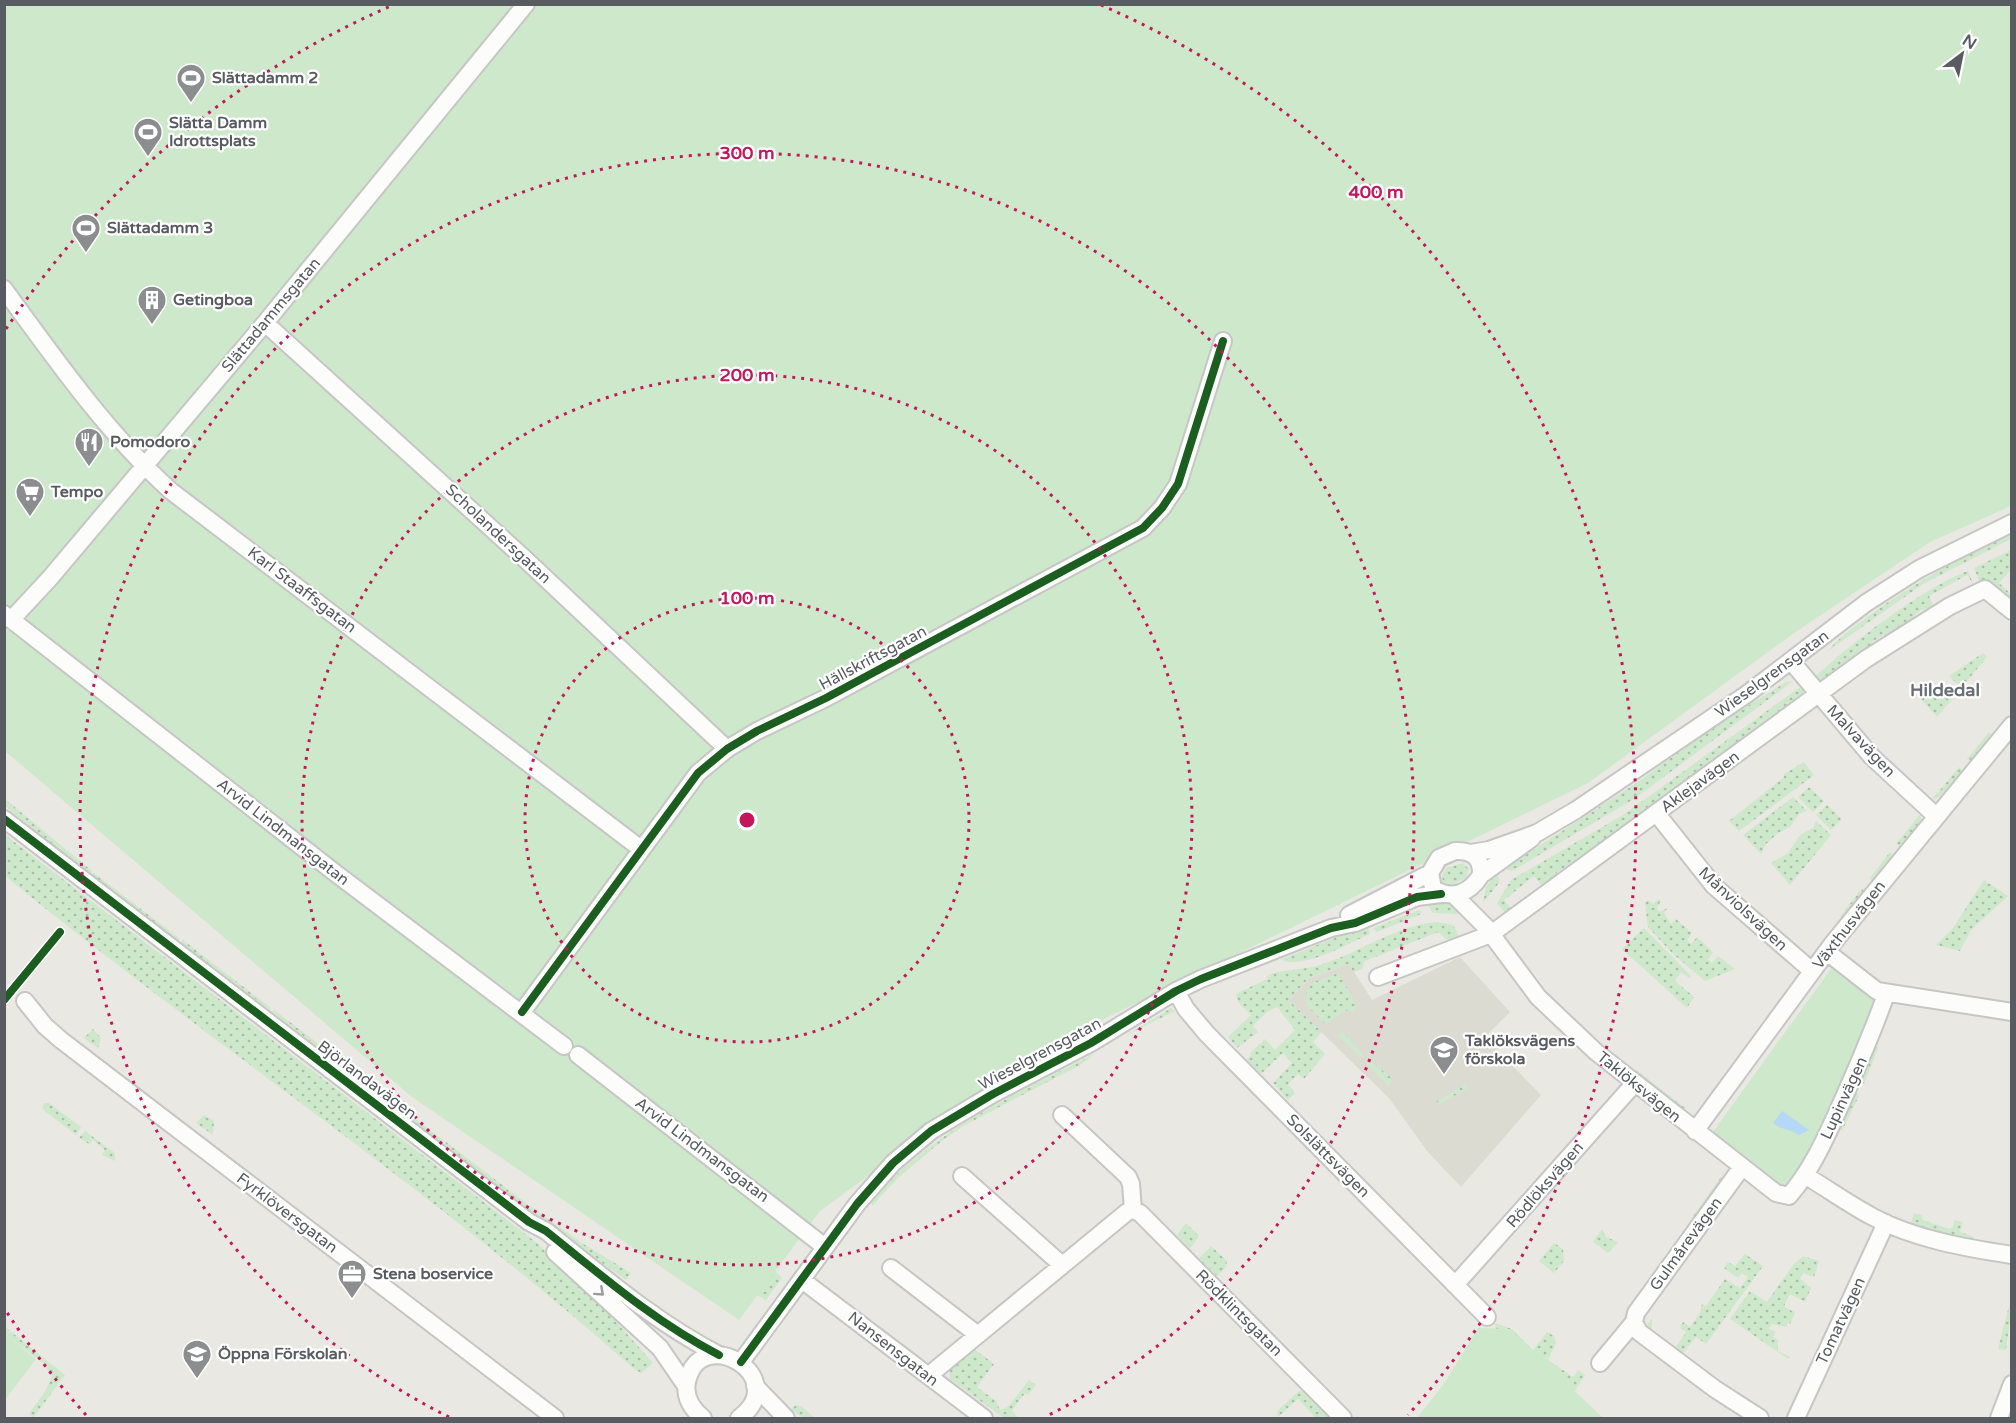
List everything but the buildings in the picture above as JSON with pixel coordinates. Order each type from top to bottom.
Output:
[{"type":"street","name":"Slättadammsgatan","points":[[8,617],[50,578],[265,323],[526,4]]},
{"type":"street","name":"Karl Staaffsgatan","points":[[4,289],[53,356],[143,465],[171,491],[641,849]]},
{"type":"street","name":"Scholandersgatan","points":[[265,323],[525,559],[727,749]]},
{"type":"street","name":"Hällskriftsgatan","points":[[522,1012],[698,773],[727,749],[1090,558],[1150,523],[1178,484],[1223,341]]},
{"type":"street","name":"Wieselgrensgatan","points":[[1331,928],[1348,915],[1430,873],[1435,862],[1447,854],[1489,850],[1537,833],[1576,810],[1737,701],[1866,603],[1919,569],[2012,523]]},
{"type":"street","name":"Aklejavägen","points":[[1378,977],[1488,931],[1657,814],[1870,656],[1979,590],[1990,591],[2012,611]]},
{"type":"street","name":"Arvid Lindmansgatan","points":[[8,617],[334,872],[522,1012],[825,1247]]},
{"type":"street","name":"Malvavägen","points":[[1791,661],[1872,757],[1936,816]]},
{"type":"street","name":"Växthusvägen","points":[[1695,1131],[1812,971],[2012,725]]},
{"type":"street","name":"Månviolsvägen","points":[[1657,814],[1714,886],[1812,971]]},
{"type":"street","name":"Björlandavägen","points":[[4,819],[529,1222],[546,1231],[643,1308],[679,1334],[719,1355],[741,1362]]},
{"type":"street","name":"Wieselgrensgatan","points":[[741,1362],[825,1247],[878,1180],[931,1131],[993,1094],[1091,1043],[1176,991],[1223,969],[1331,928],[1354,923],[1417,897],[1448,894],[1478,880],[1537,833]]},
{"type":"street","points":[[1471,853],[1481,862],[1478,880]]},
{"type":"street","points":[[1430,873],[1430,883],[1448,894]]},
{"type":"street","name":"Taklöksvägen","points":[[1478,880],[1475,898],[1488,931]]},
{"type":"street","name":"Taklöksvägen","points":[[1448,894],[1488,931],[1538,997],[1596,1052],[1776,1193],[1789,1196]]},
{"type":"street","points":[[1827,952],[1877,991],[1886,994],[2012,1012]]},
{"type":"street","name":"Solslättsvägen","points":[[1176,991],[1186,1009],[1207,1034],[1487,1317]]},
{"type":"street","name":"Lupinvägen","points":[[1789,1196],[1806,1176],[1870,1041],[1886,994]]},
{"type":"street","name":"Fyrklöversgatan","points":[[26,1001],[45,1026],[60,1040],[555,1419]]},
{"type":"street","name":"Rödlöksvägen","points":[[1455,1286],[1634,1084]]},
{"type":"street","points":[[928,1376],[1127,1212],[1133,1210],[1131,1184],[1126,1175],[1062,1115]]},
{"type":"street","name":"Gulmårevägen","points":[[1600,1363],[1634,1322],[1636,1312],[1742,1167]]},
{"type":"street","points":[[962,1176],[1062,1265]]},
{"type":"street","points":[[1806,1176],[1886,1223],[1967,1247],[2012,1255]]},
{"type":"street","name":"Rödklintsgatan","points":[[1133,1210],[1139,1212],[1343,1419]]},
{"type":"street","name":"Björlandavägen","points":[[529,1222],[539,1237],[660,1348],[686,1386],[687,1398],[693,1409],[702,1418]]},
{"type":"street","name":"Tomatvägen","points":[[1796,1419],[1886,1223]]},
{"type":"street","points":[[891,1268],[978,1335]]},
{"type":"street","name":"Nansensgatan","points":[[802,1280],[984,1419]]},
{"type":"street","points":[[1634,1322],[1639,1332],[1715,1389],[1760,1419]]},
{"type":"street","points":[[686,1386],[691,1372],[700,1362],[719,1355]]},
{"type":"street","points":[[741,1362],[751,1372],[755,1386],[786,1419]]},
{"type":"street","points":[[1999,1419],[2012,1384]]},
{"type":"street","points":[[739,1419],[750,1407],[755,1386]]},
{"type":"shaded area","name":"Taklöksvägens förskola","points":[[1460,957],[1510,1012],[1485,1037],[1541,1095],[1461,1187],[1427,1151],[1389,1098],[1288,1000],[1310,978],[1349,964],[1372,1000]]},
{"type":"green space","points":[[4,5],[2011,5],[2011,506],[1930,542],[1797,631],[1588,783],[1042,1049],[820,1211],[739,1320],[412,1097],[5,751]]},
{"type":"green space","points":[[2011,533],[2011,539],[1923,584],[1828,651],[1870,615],[1921,581]]},
{"type":"green space","points":[[2011,550],[2011,570],[1999,583],[2011,594],[2011,604],[1980,583],[1974,568]]},
{"type":"green space","points":[[1968,571],[1974,586],[1967,575],[1929,596],[1934,608],[1920,611],[1901,629],[1890,636],[1883,635],[1872,642],[1869,649],[1823,681],[1815,677],[1847,649],[1909,603]]},
{"type":"green space","points":[[1983,653],[1987,657],[1961,688],[1949,676]]},
{"type":"green space","points":[[1793,681],[1634,799],[1514,870],[1510,871],[1505,868],[1638,782],[1709,730],[1786,682]]},
{"type":"green space","points":[[1938,683],[1953,698],[1937,717],[1919,697]]},
{"type":"green space","points":[[1803,685],[1804,696],[1771,723],[1752,730],[1744,738],[1740,747],[1621,834],[1614,833],[1592,848],[1590,855],[1584,859],[1578,859],[1557,872],[1554,881],[1543,887],[1534,876],[1504,900],[1513,911],[1507,915],[1497,903],[1511,880],[1623,815]]},
{"type":"green space","points":[[1989,732],[1992,735],[1971,762],[1967,759]]},
{"type":"green space","points":[[1804,762],[1814,775],[1739,831],[1729,821],[1784,777],[1784,774]]},
{"type":"green space","points":[[1959,767],[1963,771],[1943,795],[1931,801]]},
{"type":"green space","points":[[1809,787],[1824,801],[1813,812],[1798,797]]},
{"type":"green space","points":[[1793,797],[1807,811],[1799,814],[1790,827],[1778,833],[1766,844],[1761,854],[1743,835]]},
{"type":"green space","points":[[5,799],[92,871],[90,874],[5,806]]},
{"type":"green space","points":[[1827,805],[1842,819],[1831,830],[1816,815]]},
{"type":"green space","points":[[1921,813],[1921,821],[1901,847],[1896,844]]},
{"type":"green space","points":[[1816,821],[1831,835],[1790,885],[1771,863],[1788,853],[1800,835],[1813,828]]},
{"type":"green space","points":[[4,834],[537,1243],[609,1314],[653,1363],[641,1373],[633,1368],[480,1240],[162,999],[5,876]]},
{"type":"green space","points":[[1890,852],[1894,856],[1872,881],[1870,878]]},
{"type":"green space","points":[[1463,863],[1469,869],[1466,878],[1453,884],[1443,882],[1442,876],[1446,868]]},
{"type":"green space","points":[[1498,871],[1499,883],[1483,903],[1486,887]]},
{"type":"green space","points":[[94,873],[180,939],[179,941],[92,876]]},
{"type":"green space","points":[[1984,880],[2008,896],[1971,930],[1960,951],[1936,945],[1953,928]]},
{"type":"green space","points":[[1862,888],[1865,892],[1844,919],[1840,917]]},
{"type":"green space","points":[[1659,899],[1661,901],[1657,907],[1659,912],[1668,908],[1664,913],[1671,924],[1676,919],[1692,933],[1687,940],[1691,944],[1697,937],[1713,952],[1708,960],[1712,963],[1718,956],[1735,969],[1705,981],[1672,953],[1648,927],[1645,903],[1648,900],[1653,904]]},
{"type":"green space","points":[[1425,901],[1449,903],[1462,914],[1433,913]]},
{"type":"green space","points":[[1419,910],[1422,912],[1419,915],[1377,932],[1373,928]]},
{"type":"green space","points":[[1436,922],[1453,925],[1460,938],[1451,943],[1438,932],[1365,961],[1362,969],[1353,972],[1349,964],[1309,978],[1288,1000],[1322,1032],[1313,1042],[1325,1054],[1304,1079],[1298,1074],[1288,1084],[1295,1093],[1288,1100],[1273,1083],[1292,1063],[1283,1053],[1261,1074],[1247,1060],[1250,1053],[1265,1039],[1275,1050],[1295,1030],[1277,1007],[1267,1012],[1253,1026],[1258,1032],[1237,1048],[1228,1037],[1251,1015],[1238,1002],[1236,994],[1267,979],[1268,975],[1316,966],[1392,934],[1421,924]]},
{"type":"green space","points":[[1367,924],[1370,934],[1326,954],[1302,961],[1281,960]]},
{"type":"green space","points":[[1644,928],[1691,976],[1689,978],[1681,972],[1675,981],[1694,997],[1687,1008],[1622,949]]},
{"type":"green space","points":[[183,940],[271,1008],[270,1010],[181,943]]},
{"type":"green space","points":[[1833,966],[1875,998],[1875,1008],[1850,1075],[1792,1185],[1783,1187],[1710,1136]]},
{"type":"green space","points":[[1339,973],[1357,1007],[1353,1013],[1349,1009],[1325,1024],[1307,1006],[1306,991],[1314,982]]},
{"type":"green space","points":[[1171,1008],[1175,1011],[1127,1035]]},
{"type":"green space","points":[[274,1010],[357,1073],[356,1076],[272,1012]]},
{"type":"green space","points":[[93,1029],[101,1038],[98,1048],[84,1038]]},
{"type":"green space","points":[[1342,1031],[1363,1054],[1361,1058],[1339,1036]]},
{"type":"green space","points":[[1877,1047],[1864,1084],[1860,1080],[1873,1048]]},
{"type":"green space","points":[[1096,1053],[1080,1065],[965,1125],[943,1140],[897,1179],[872,1206],[872,1199],[898,1174],[950,1132],[1005,1099]]},
{"type":"green space","points":[[1369,1060],[1394,1080],[1389,1086],[1366,1063]]},
{"type":"green space","points":[[1637,1070],[1685,1108],[1685,1113],[1634,1075]]},
{"type":"green space","points":[[361,1076],[444,1141],[442,1143],[358,1079]]},
{"type":"green space","points":[[1466,1084],[1468,1088],[1438,1105],[1436,1102]]},
{"type":"green space","points":[[1857,1093],[1859,1096],[1842,1131],[1839,1127],[1854,1094]]},
{"type":"green space","points":[[44,1103],[49,1103],[81,1127],[76,1135],[42,1108]]},
{"type":"green space","points":[[204,1115],[214,1121],[213,1135],[196,1123]]},
{"type":"green space","points":[[85,1131],[115,1153],[115,1161],[102,1155],[105,1150],[93,1140],[89,1144],[79,1138]]},
{"type":"green space","points":[[446,1142],[534,1209],[533,1212],[444,1145]]},
{"type":"green space","points":[[1721,1177],[1725,1178],[1694,1220],[1691,1219]]},
{"type":"green space","points":[[537,1211],[582,1243],[631,1273],[626,1280],[534,1215]]},
{"type":"green space","points":[[1914,1213],[1921,1215],[1923,1220],[1949,1229],[1953,1227],[1955,1220],[1963,1222],[1960,1232],[1974,1237],[1970,1241],[1911,1223]]},
{"type":"green space","points":[[1186,1223],[1199,1236],[1190,1249],[1177,1235]]},
{"type":"green space","points":[[1602,1229],[1606,1237],[1618,1242],[1608,1253],[1593,1242]]},
{"type":"green space","points":[[1554,1243],[1563,1249],[1564,1261],[1554,1273],[1539,1261]]},
{"type":"green space","points":[[1211,1246],[1227,1261],[1226,1267],[1217,1276],[1199,1258]]},
{"type":"green space","points":[[1745,1254],[1763,1266],[1706,1344],[1696,1337],[1682,1354],[1646,1327],[1652,1318],[1652,1330],[1676,1347],[1686,1332],[1680,1328],[1683,1322],[1690,1327],[1700,1313],[1702,1304],[1706,1306],[1725,1279],[1740,1288],[1748,1277],[1742,1273],[1738,1278],[1724,1268],[1728,1262],[1735,1266]]},
{"type":"green space","points":[[1803,1256],[1819,1261],[1814,1277],[1803,1273],[1800,1279],[1811,1288],[1805,1302],[1790,1294],[1784,1306],[1795,1313],[1790,1324],[1788,1323],[1786,1327],[1772,1324],[1769,1329],[1776,1332],[1773,1337],[1778,1340],[1778,1351],[1790,1357],[1788,1359],[1730,1319],[1750,1291],[1767,1302],[1793,1265]]},
{"type":"green space","points":[[770,1265],[782,1278],[766,1300],[741,1286]]},
{"type":"green space","points":[[2009,1306],[2011,1312],[2006,1350],[1998,1349]]},
{"type":"green space","points":[[1495,1323],[1512,1329],[1533,1350],[1547,1332],[1554,1336],[1556,1343],[1548,1360],[1573,1377],[1578,1370],[1585,1375],[1573,1394],[1497,1340]]},
{"type":"green space","points":[[5,1327],[65,1375],[33,1418],[29,1414],[46,1390],[52,1376],[43,1363],[5,1334]]},
{"type":"green space","points":[[1478,1328],[1510,1329],[1603,1418],[1417,1418],[1443,1385]]},
{"type":"green space","points":[[5,1334],[36,1359],[4,1400]]},
{"type":"green space","points":[[973,1348],[994,1364],[977,1387],[996,1401],[1000,1410],[1008,1407],[1029,1380],[1036,1385],[1028,1395],[1025,1393],[1012,1410],[1018,1418],[1004,1418],[950,1379],[949,1369]]},
{"type":"green space","points":[[1299,1391],[1307,1391],[1330,1415],[1327,1418],[1312,1418],[1314,1416],[1298,1399],[1278,1417],[1277,1411]]},
{"type":"green space","points":[[796,1405],[801,1406],[815,1418],[803,1418],[791,1409]]},
{"type":"water","points":[[1782,1111],[1809,1130],[1799,1135],[1773,1123]]},
{"type":"cycle path","points":[[522,1012],[698,773],[727,749],[757,731],[826,698],[1143,528],[1162,508],[1178,484],[1223,341]]},
{"type":"cycle path","points":[[4,819],[529,1222],[546,1231],[651,1313],[719,1355]]},
{"type":"cycle path","points":[[741,1362],[857,1204],[893,1163],[931,1131],[993,1094],[1091,1043],[1176,991],[1201,979],[1331,928],[1355,923],[1417,897],[1441,894]]},
{"type":"cycle path","points":[[4,1000],[60,932]]},
{"type":"place","name":"Slättadamm 2","points":[[191,104]]},
{"type":"place","name":"Slätta Damm Idrottsplats","points":[[148,158]]},
{"type":"place","name":"Slättadamm 3","points":[[86,254]]},
{"type":"place","name":"Getingboa","points":[[152,326]]},
{"type":"place","name":"Pomodoro","points":[[89,468]]},
{"type":"place","name":"Tempo","points":[[30,518]]},
{"type":"place","name":"Taklöksvägens förskola","points":[[1444,1076]]},
{"type":"place","name":"Stena boservice","points":[[352,1300]]},
{"type":"place","name":"Öppna Förskolan","points":[[197,1380]]},
{"type":"district","name":"Hildedal","points":[[1945,690]]}]
